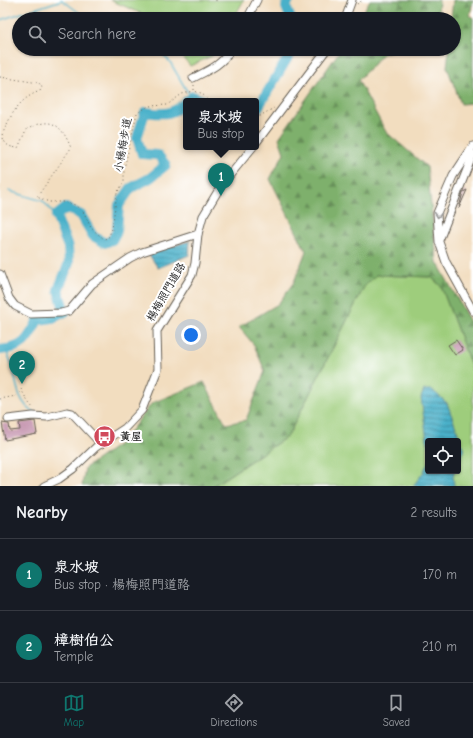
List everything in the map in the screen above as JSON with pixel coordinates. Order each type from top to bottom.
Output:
[{"type":"street","points":[[251,12],[257,0]]},
{"type":"street","points":[[348,12],[352,0]]},
{"type":"street","points":[[193,78],[218,65],[227,56]]},
{"type":"street","points":[[259,139],[322,56]]},
{"type":"street","points":[[473,146],[453,176],[436,213],[439,242],[446,262],[473,310]]},
{"type":"street","name":"楊梅照門道路","points":[[44,486],[73,469],[101,444],[125,428],[142,410],[158,369],[156,331],[192,274],[195,263],[198,234],[205,210],[221,186],[251,150]]},
{"type":"street","points":[[439,242],[473,154]]},
{"type":"street","points":[[0,274],[9,298],[16,306],[31,314],[61,313],[69,311],[92,284],[130,258],[142,252],[198,234]]},
{"type":"street","points":[[8,419],[39,414],[47,417],[67,412],[72,413],[101,444]]},
{"type":"path","name":"小楊梅步道","points":[[0,76],[39,83],[42,87],[40,91],[26,97],[9,118],[2,135],[4,143],[10,147],[18,148],[26,130],[42,122],[49,122],[62,130],[70,148],[37,197],[48,202],[64,202],[75,205],[84,213],[91,228],[104,239],[108,238],[112,229],[117,193],[124,182],[124,169],[136,113],[149,106],[167,105],[182,94],[194,91]]},
{"type":"path","points":[[193,78],[194,91],[201,93],[207,98]]},
{"type":"path","points":[[259,116],[276,107]]},
{"type":"path","points":[[0,399],[16,396],[21,392]]},
{"type":"green space","points":[[110,0],[244,0],[237,12],[138,12]]},
{"type":"green space","points":[[370,0],[439,0],[438,12],[363,12]]},
{"type":"green space","points":[[453,0],[473,0],[470,15],[473,18],[473,103],[461,104],[447,67],[448,56],[461,56],[461,12],[452,12]]},
{"type":"green space","points":[[182,56],[212,56],[190,66]]},
{"type":"green space","points":[[336,56],[381,56],[358,80],[386,132],[427,167],[437,262],[473,327],[473,371],[441,286],[431,277],[376,275],[364,287],[288,436],[213,486],[82,486],[85,468],[122,442],[152,403],[204,382],[226,424],[246,420],[265,371],[254,345],[239,327],[278,304],[294,282],[306,251],[270,179],[284,153],[279,138]]},
{"type":"green space","points":[[376,275],[431,277],[441,286],[473,371],[473,486],[213,486],[288,436],[364,287]]},
{"type":"water","points":[[190,241],[189,255],[158,268],[148,253]]},
{"type":"water","points":[[424,390],[432,390],[447,403],[460,438],[427,438],[421,398]]},
{"type":"water","points":[[461,442],[464,450],[461,458]]},
{"type":"water","points":[[425,469],[425,474],[454,474],[454,486],[413,486]]},
{"type":"building","points":[[467,190],[459,208],[463,192]]},
{"type":"building","points":[[456,340],[463,350],[455,355],[448,345]]},
{"type":"building","points":[[35,421],[37,434],[5,440],[2,423],[9,424],[10,431],[20,430],[19,423]]},
{"type":"waterway","points":[[25,12],[62,0],[78,12]]},
{"type":"waterway","points":[[288,12],[286,7],[289,0]]},
{"type":"waterway","points":[[0,20],[12,16]]},
{"type":"waterway","points":[[164,56],[170,62],[187,91],[193,96]]},
{"type":"waterway","points":[[259,106],[289,56]]},
{"type":"waterway","points":[[191,98],[193,96],[198,98]]},
{"type":"waterway","points":[[0,350],[15,347],[24,342],[28,338],[38,320],[53,318],[65,312],[58,290],[69,263],[68,247],[56,216],[66,208],[81,215],[93,236],[105,243],[112,240],[117,231],[119,205],[131,188],[150,178],[166,165],[158,155],[142,154],[137,138],[145,112],[167,113],[176,110],[183,105]]},
{"type":"waterway","points":[[9,191],[43,201],[56,216]]},
{"type":"waterway","points":[[6,349],[13,367],[16,385],[20,396],[26,406],[35,413]]},
{"type":"place","name":"泉水坡","points":[[221,196]]},
{"type":"place","name":"樟樹伯公","points":[[22,384]]},
{"type":"place","name":"黃屋","points":[[104,436]]}]
